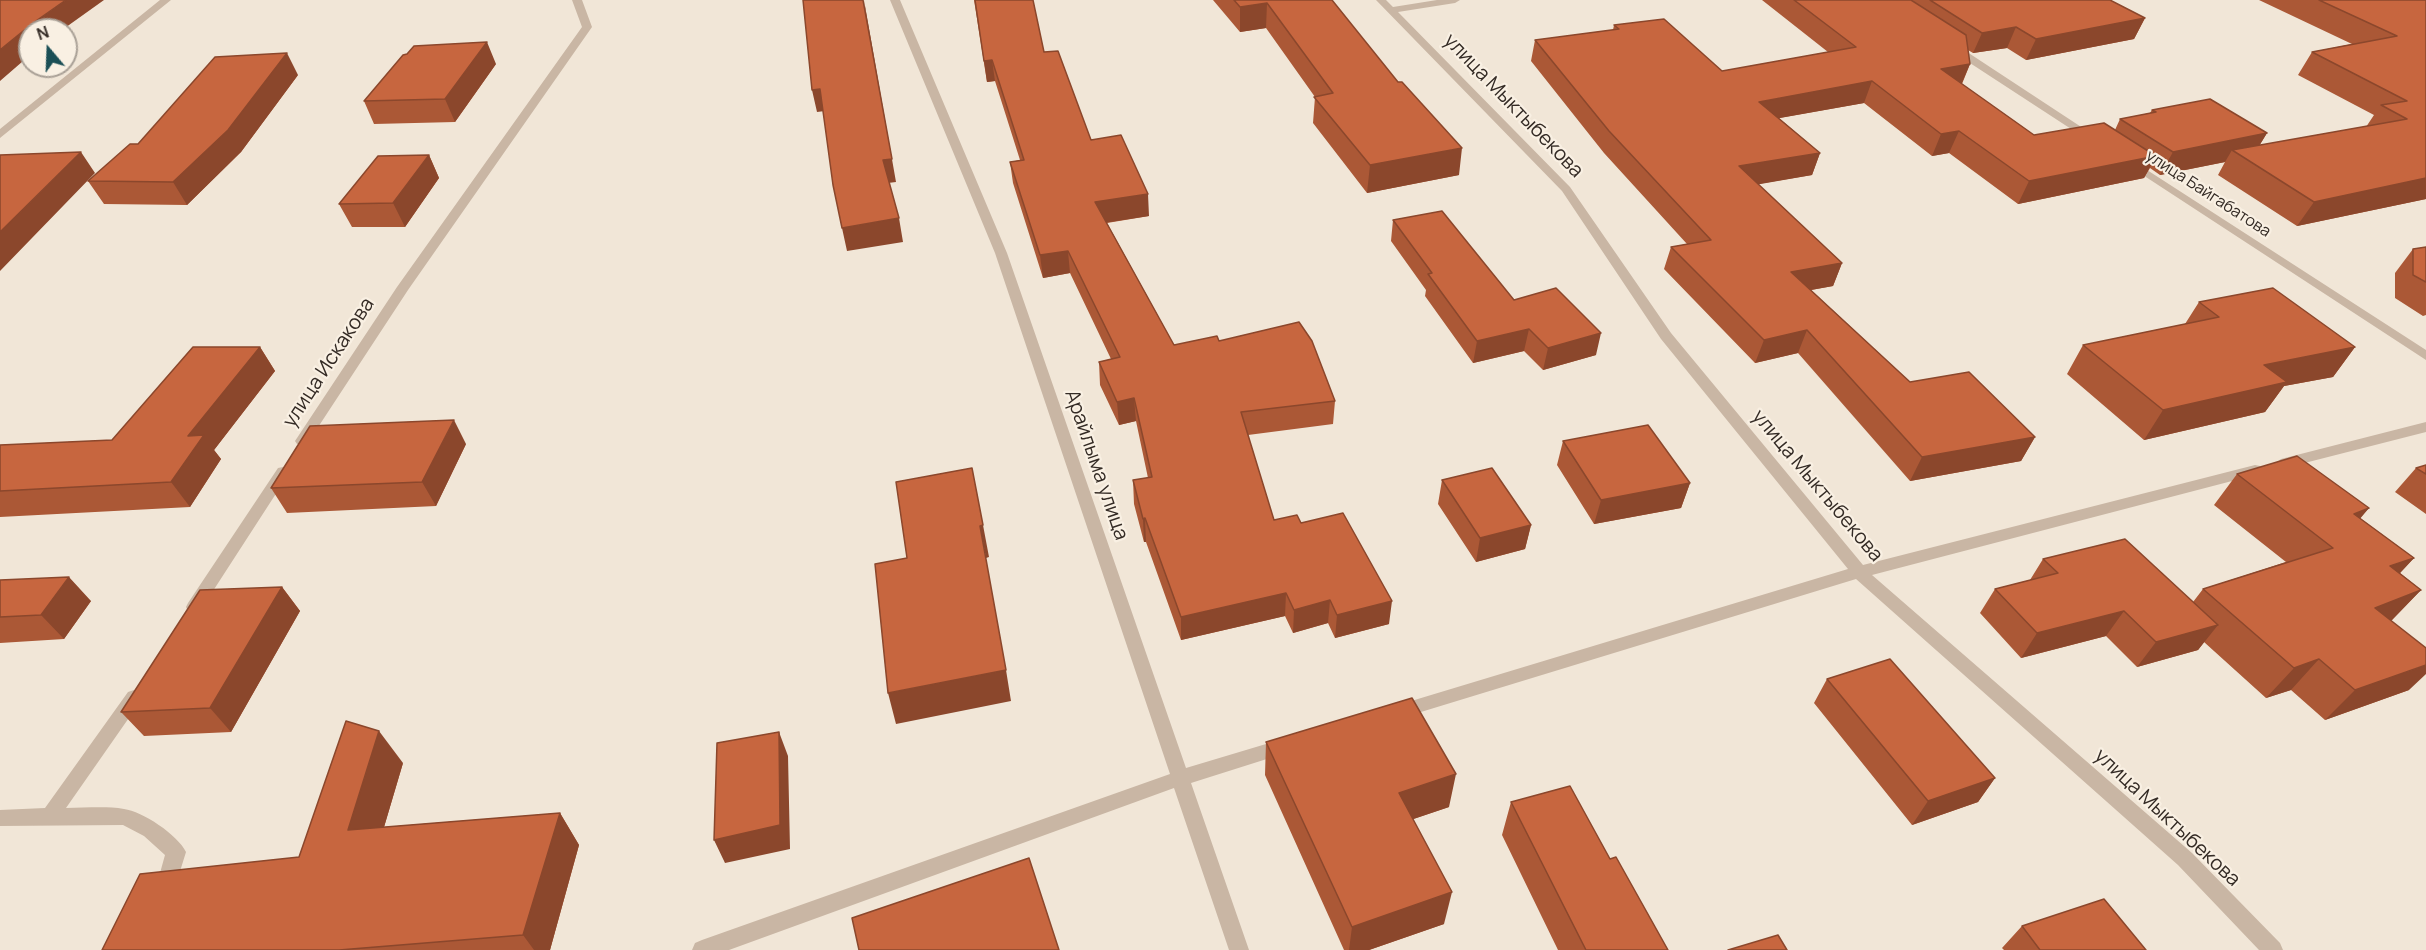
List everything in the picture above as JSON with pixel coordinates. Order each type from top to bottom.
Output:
[{"type":"street","points":[[0,135],[166,0]]},
{"type":"street","name":"улица Искакова","points":[[186,618],[402,290],[587,27],[577,0]]},
{"type":"street","name":"Арайлыма улица","points":[[895,0],[1001,253],[1239,950]]},
{"type":"street","points":[[1386,5],[1455,0]]},
{"type":"street","name":"улица Мыктыбекова","points":[[1386,5],[1566,189],[1666,336],[1859,572],[2186,859],[2273,950]]},
{"type":"street","points":[[1940,39],[2099,142]]},
{"type":"street","name":"улица Байгабатова","points":[[2119,155],[2426,356]]},
{"type":"street","points":[[1384,717],[1859,572],[2426,427]]},
{"type":"street","points":[[50,816],[141,687]]},
{"type":"street","points":[[702,950],[1180,778],[1305,741]]},
{"type":"street","points":[[0,818],[125,817],[151,830],[176,852],[159,908]]},
{"type":"building","points":[[0,0],[66,0],[40,18],[18,18],[18,35],[0,50]]},
{"type":"building","points":[[803,0],[863,0],[892,159],[883,160],[899,218],[842,228],[833,185],[820,89],[812,90]]},
{"type":"building","points":[[975,0],[1033,0],[1044,52],[1058,51],[1091,140],[1121,135],[1148,194],[1095,202],[1174,345],[1217,336],[1219,341],[1299,322],[1312,341],[1335,401],[1241,412],[1274,520],[1297,515],[1301,523],[1343,513],[1392,601],[1337,615],[1330,600],[1294,610],[1286,593],[1181,617],[1145,518],[1143,519],[1133,480],[1152,477],[1134,398],[1117,402],[1099,362],[1120,357],[1068,251],[1040,255],[1010,162],[1024,160],[992,60],[984,61]]},
{"type":"building","points":[[1234,0],[1332,0],[1398,82],[1402,82],[1462,148],[1370,165],[1314,97],[1333,93],[1267,3],[1240,7]]},
{"type":"building","points":[[1794,0],[1911,0],[1966,35],[1970,64],[1941,69],[2034,135],[2104,123],[2156,156],[2029,181],[1959,131],[1941,134],[1872,81],[1759,102],[1820,153],[1739,166],[1842,263],[1791,272],[1910,382],[1969,372],[2035,437],[1922,457],[1807,330],[1764,340],[1671,247],[1711,240],[1609,131],[1535,40],[1619,29],[1614,25],[1664,19],[1722,71],[1856,47]]},
{"type":"building","points":[[1930,0],[2110,0],[2145,18],[2036,39],[2016,27],[1982,33]]},
{"type":"building","points":[[2319,0],[2426,0],[2426,178],[2314,202],[2232,150],[2407,119],[2381,105],[2407,101],[2312,52],[2397,36]]},
{"type":"building","points":[[487,42],[445,99],[364,101],[403,55],[414,46]]},
{"type":"building","points":[[287,53],[228,130],[173,182],[88,181],[130,144],[138,144],[215,57]]},
{"type":"building","points":[[2210,99],[2267,133],[2173,152],[2120,119],[2156,112],[2152,110]]},
{"type":"building","points":[[81,152],[0,232],[0,155]]},
{"type":"building","points":[[429,155],[393,203],[339,204],[378,156]]},
{"type":"building","points":[[1442,211],[1514,300],[1556,288],[1601,333],[1548,348],[1529,329],[1477,341],[1428,274],[1432,273],[1393,220]]},
{"type":"building","points":[[2426,247],[2426,282],[2413,275],[2413,249]]},
{"type":"building","points":[[2273,288],[2355,347],[2264,365],[2287,382],[2163,410],[2083,345],[2219,317],[2199,302]]},
{"type":"building","points":[[193,347],[260,347],[188,436],[204,435],[171,482],[0,491],[0,445],[112,440]]},
{"type":"building","points":[[454,420],[422,482],[271,488],[310,426]]},
{"type":"building","points":[[1648,425],[1690,483],[1601,500],[1563,441]]},
{"type":"building","points":[[2297,456],[2369,508],[2354,514],[2414,558],[2390,566],[2421,590],[2375,608],[2426,648],[2426,665],[2355,690],[2319,659],[2294,668],[2203,589],[2333,548],[2237,474]]},
{"type":"building","points":[[2426,465],[2426,474],[2416,468]]},
{"type":"building","points":[[972,468],[1006,670],[888,693],[875,564],[907,558],[896,482]]},
{"type":"building","points":[[1492,468],[1531,525],[1480,538],[1442,480]]},
{"type":"building","points":[[2125,539],[2218,625],[2156,642],[2124,611],[2037,633],[1995,589],[2058,573],[2043,559]]},
{"type":"building","points":[[69,577],[41,615],[0,617],[0,580]]},
{"type":"building","points":[[282,587],[210,708],[121,712],[200,590]]},
{"type":"building","points":[[1890,659],[1995,778],[1928,801],[1827,679]]},
{"type":"building","points":[[1412,698],[1456,774],[1399,793],[1452,892],[1352,927],[1266,742]]},
{"type":"building","points":[[346,721],[379,731],[348,830],[560,813],[523,935],[339,950],[102,950],[140,874],[299,857]]},
{"type":"building","points":[[779,732],[780,825],[714,840],[717,743]]},
{"type":"building","points":[[1570,786],[1610,859],[1616,857],[1668,950],[1586,950],[1511,802]]},
{"type":"building","points":[[1029,858],[1059,950],[859,950],[852,918]]},
{"type":"building","points":[[2104,899],[2146,950],[2040,950],[2022,926]]},
{"type":"building","points":[[1778,935],[1787,950],[1728,950]]}]
